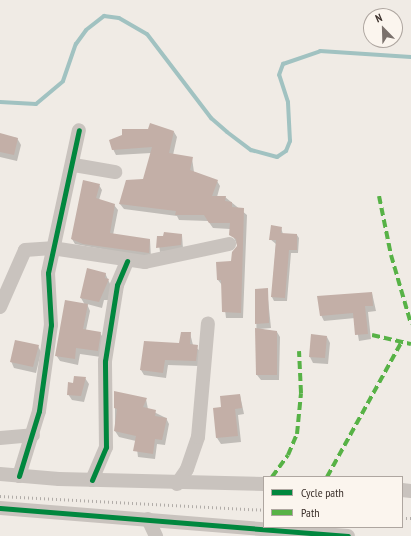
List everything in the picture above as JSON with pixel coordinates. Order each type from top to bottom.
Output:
[{"type":"street","points":[[19,476],[33,435],[52,324],[48,273],[52,248],[74,165],[79,130]]},
{"type":"street","points":[[74,165],[115,172]]},
{"type":"street","points":[[0,307],[13,283],[20,254],[25,250],[52,248],[127,261],[178,257],[229,244]]},
{"type":"street","points":[[92,480],[106,447],[105,361],[112,307],[127,261]]},
{"type":"street","points":[[177,484],[187,469],[198,437],[208,323]]},
{"type":"street","points":[[0,438],[33,435]]},
{"type":"street","points":[[0,474],[177,484],[263,484]]},
{"type":"street","points":[[0,508],[348,536]]},
{"type":"street","points":[[148,519],[156,536]]},
{"type":"building","points":[[150,123],[174,131],[169,153],[193,157],[190,170],[218,180],[212,196],[226,196],[225,201],[232,202],[232,207],[244,208],[241,313],[222,312],[221,280],[217,280],[216,262],[231,261],[232,252],[237,246],[236,239],[229,235],[230,223],[209,223],[204,215],[175,215],[176,211],[119,204],[126,180],[143,179],[152,147],[112,150],[109,140],[122,135],[122,129],[148,129]]},
{"type":"building","points":[[0,133],[18,138],[14,155],[0,152]]},
{"type":"building","points":[[83,180],[100,184],[96,198],[115,204],[110,233],[150,239],[149,253],[83,244],[71,239]]},
{"type":"building","points":[[271,225],[282,227],[281,233],[297,234],[297,250],[289,250],[285,298],[271,297],[276,240],[269,240]]},
{"type":"building","points":[[164,232],[182,234],[181,245],[156,248],[157,236],[163,236]]},
{"type":"building","points":[[87,268],[106,273],[105,278],[109,279],[99,302],[80,298]]},
{"type":"building","points":[[268,288],[269,323],[255,324],[255,289]]},
{"type":"building","points":[[372,292],[373,306],[365,306],[368,334],[355,335],[353,313],[320,316],[317,296]]},
{"type":"building","points":[[65,300],[88,304],[83,329],[101,332],[98,351],[76,348],[75,359],[55,356]]},
{"type":"building","points":[[255,328],[277,331],[277,375],[256,375]]},
{"type":"building","points":[[181,332],[191,332],[190,344],[198,345],[196,361],[165,360],[163,373],[140,370],[144,341],[179,343]]},
{"type":"building","points":[[311,334],[327,336],[325,358],[309,357]]},
{"type":"building","points":[[15,340],[39,345],[33,367],[10,362]]},
{"type":"building","points":[[74,376],[86,377],[81,396],[67,395],[68,382],[73,383]]},
{"type":"building","points":[[114,391],[147,398],[143,407],[156,410],[155,416],[167,418],[162,440],[155,439],[153,454],[133,451],[136,436],[114,431],[117,409],[114,408]]},
{"type":"building","points":[[240,394],[242,408],[235,409],[238,436],[216,438],[213,408],[221,407],[220,396]]},
{"type":"waterway","points":[[0,102],[36,104],[63,81],[76,44],[86,30],[104,16],[119,18],[147,34],[211,118],[251,150],[277,157],[286,151],[290,141],[288,102],[279,75],[283,64],[320,51],[411,57]]},
{"type":"railway","points":[[0,496],[263,510]]},
{"type":"railway","points":[[403,518],[411,518]]},
{"type":"marked path","points":[[379,196],[391,255],[411,324]]},
{"type":"marked path","points":[[372,335],[411,344]]},
{"type":"marked path","points":[[328,476],[402,341]]},
{"type":"marked path","points":[[273,476],[288,455],[297,434],[301,393],[299,351]]},
{"type":"cycle path","points":[[19,476],[39,411],[51,325],[48,273],[79,130]]},
{"type":"cycle path","points":[[92,480],[106,447],[105,361],[117,285],[127,261]]},
{"type":"cycle path","points":[[0,508],[348,536]]}]
